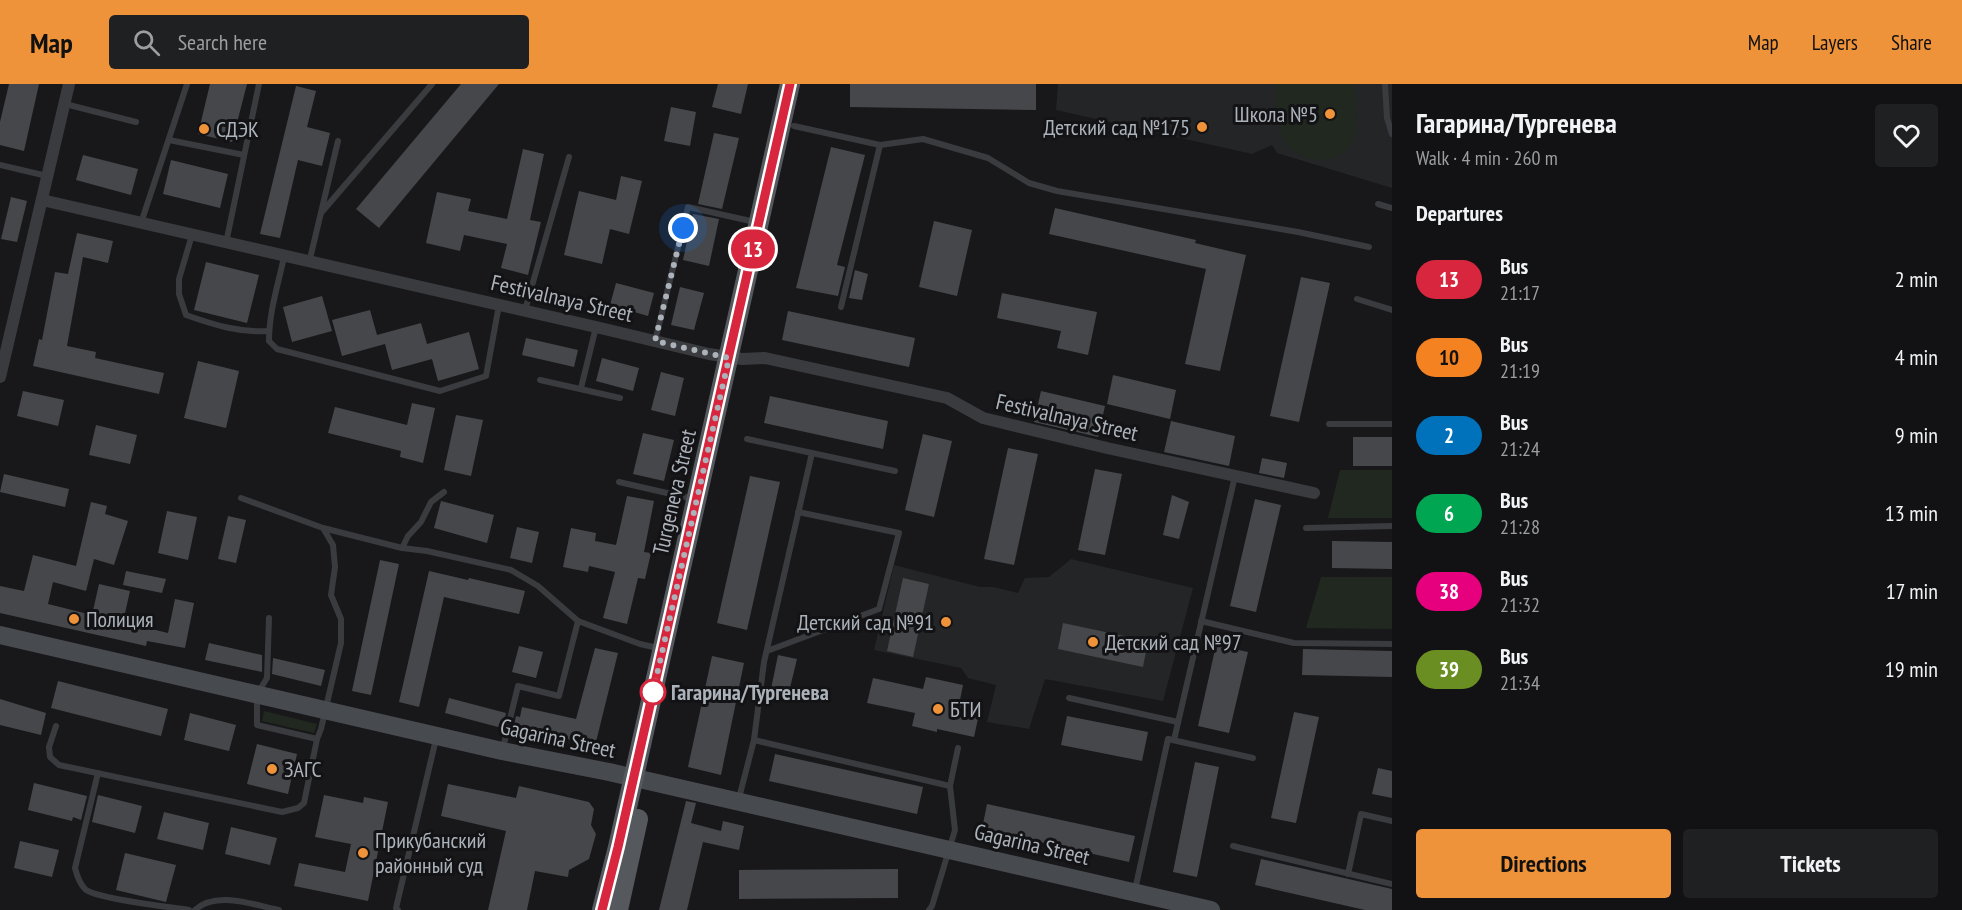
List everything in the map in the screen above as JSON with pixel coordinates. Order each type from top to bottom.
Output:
[{"type":"main road","name":"Turgeneva Street","points":[[602,910],[640,780],[735,358],[759,223],[790,84]]},
{"type":"main road","name":"Turgeneva Street","points":[[618,910],[663,649],[696,500],[735,358],[804,84]]},
{"type":"street","points":[[0,377],[69,84]]},
{"type":"street","name":"Festivalnaya Street","points":[[42,200],[655,341],[735,358],[765,358],[947,398],[982,418],[1314,493]]},
{"type":"street","name":"Gagarina Street","points":[[0,635],[502,751],[1135,892],[1154,904],[1211,910]]},
{"type":"lane","points":[[140,223],[187,84]]},
{"type":"lane","points":[[225,243],[259,84]]},
{"type":"lane","points":[[321,213],[432,84]]},
{"type":"lane","points":[[1385,84],[1387,118],[1392,134]]},
{"type":"lane","points":[[64,104],[136,122]]},
{"type":"lane","points":[[794,126],[880,145],[923,139],[988,158],[1029,183],[1057,191],[1298,232],[1369,247]]},
{"type":"lane","points":[[169,140],[244,155]]},
{"type":"lane","points":[[309,263],[338,141]]},
{"type":"lane","points":[[841,307],[880,145]]},
{"type":"lane","points":[[525,311],[569,157]]},
{"type":"lane","points":[[0,165],[48,176]]},
{"type":"lane","points":[[1378,204],[1392,208]]},
{"type":"lane","points":[[655,341],[688,207],[759,223]]},
{"type":"lane","points":[[192,235],[179,279],[179,294],[186,315],[218,326],[252,332],[269,331]]},
{"type":"lane","points":[[285,257],[271,310],[269,331],[269,341],[277,349],[440,391],[486,376],[499,305]]},
{"type":"lane","points":[[1357,300],[1392,310]]},
{"type":"lane","points":[[581,388],[596,327]]},
{"type":"lane","points":[[540,380],[620,398]]},
{"type":"lane","points":[[1329,424],[1392,424]]},
{"type":"lane","points":[[747,440],[895,471]]},
{"type":"lane","points":[[738,802],[754,740],[767,651],[812,453]]},
{"type":"lane","points":[[1174,741],[1235,476]]},
{"type":"lane","points":[[619,482],[696,500]]},
{"type":"lane","points":[[402,548],[421,522],[431,502],[444,492]]},
{"type":"lane","points":[[241,498],[323,528],[402,548],[428,551],[511,570],[538,586],[578,621],[640,644],[663,649]]},
{"type":"lane","points":[[767,651],[879,609],[899,533],[798,512]]},
{"type":"lane","points":[[1306,528],[1392,526]]},
{"type":"lane","points":[[56,726],[49,747],[50,757],[59,765],[282,812],[298,808],[304,803],[317,739],[341,644],[341,619],[331,595],[335,567],[333,544],[323,528]]},
{"type":"lane","points":[[269,618],[267,678],[257,694],[257,725],[317,739]]},
{"type":"lane","points":[[502,751],[518,686],[559,696],[578,621]]},
{"type":"lane","points":[[1202,621],[1294,643],[1392,644]]},
{"type":"lane","points":[[1069,698],[1178,722]]},
{"type":"lane","points":[[398,910],[396,908],[437,736]]},
{"type":"lane","points":[[1135,892],[1168,739],[1253,759]]},
{"type":"lane","points":[[754,740],[950,786]]},
{"type":"lane","points":[[929,910],[955,830],[950,786],[958,748]]},
{"type":"lane","points":[[98,773],[75,868],[80,883],[87,891],[106,896],[189,910]]},
{"type":"lane","points":[[1348,874],[1361,814],[1392,821]]},
{"type":"lane","points":[[1233,846],[1392,884]]},
{"type":"lane","points":[[195,910],[202,903],[232,901],[279,910]]},
{"type":"shaded area","points":[[1058,84],[1392,84],[1392,188],[1277,153],[1272,145],[1252,154],[1056,110]]},
{"type":"shaded area","points":[[1276,84],[1354,84],[1356,127],[1353,140],[1347,150],[1338,156],[1316,160],[1295,152],[1287,145],[1279,123]]},
{"type":"shaded area","points":[[1340,470],[1392,470],[1392,518],[1328,518]]},
{"type":"shaded area","name":"Детский сад №97","points":[[1071,559],[1193,588],[1163,701],[1045,679],[1029,729],[987,722],[996,685],[968,678],[961,668],[874,650],[894,565],[980,587],[993,587],[1018,593],[1025,578],[1049,577]]},
{"type":"shaded area","points":[[1321,577],[1392,577],[1392,629],[1306,628]]},
{"type":"shaded area","points":[[264,711],[317,724],[314,733],[262,721]]},
{"type":"building","points":[[9,84],[39,84],[24,151],[0,145],[0,122]]},
{"type":"building","points":[[210,84],[247,84],[232,142],[198,134]]},
{"type":"building","points":[[461,84],[499,84],[379,228],[356,209]]},
{"type":"building","points":[[718,84],[748,84],[741,114],[712,107]]},
{"type":"building","points":[[850,84],[1036,84],[1036,110],[850,107]]},
{"type":"building","points":[[296,86],[316,91],[307,127],[330,133],[322,166],[298,160],[280,238],[260,234]]},
{"type":"building","points":[[671,107],[696,112],[690,146],[664,141]]},
{"type":"building","points":[[714,133],[739,138],[722,209],[698,204]]},
{"type":"building","points":[[831,147],[865,155],[837,265],[845,267],[838,296],[796,288]]},
{"type":"building","points":[[523,149],[544,154],[530,220],[541,222],[528,275],[501,268],[507,244],[464,235],[460,251],[426,243],[437,192],[471,199],[468,211],[507,219]]},
{"type":"building","points":[[83,155],[138,169],[131,195],[76,180]]},
{"type":"building","points":[[171,160],[228,174],[220,208],[163,194]]},
{"type":"building","points":[[621,176],[642,181],[629,234],[610,229],[602,264],[564,255],[579,191],[616,200]]},
{"type":"building","points":[[11,197],[27,201],[17,242],[1,239]]},
{"type":"building","points":[[1055,208],[1196,240],[1195,243],[1246,255],[1220,371],[1185,364],[1206,269],[1049,234]]},
{"type":"building","points":[[693,214],[719,219],[709,266],[683,260]]},
{"type":"building","points":[[934,221],[972,230],[957,296],[919,287]]},
{"type":"building","points":[[77,233],[113,241],[108,263],[83,257],[67,346],[96,352],[95,358],[164,373],[159,394],[33,366],[39,339],[42,340],[55,272],[68,274]]},
{"type":"building","points":[[206,262],[259,275],[247,323],[194,310]]},
{"type":"building","points":[[855,270],[868,274],[862,300],[849,298]]},
{"type":"building","points":[[1301,277],[1330,283],[1299,422],[1270,416]]},
{"type":"building","points":[[616,283],[654,293],[648,316],[610,305]]},
{"type":"building","points":[[680,287],[704,293],[694,330],[671,325]]},
{"type":"building","points":[[1002,293],[1097,312],[1088,355],[1057,348],[1061,331],[997,318]]},
{"type":"building","points":[[322,296],[332,331],[292,342],[283,307]]},
{"type":"building","points":[[370,310],[377,335],[421,323],[427,344],[469,332],[479,369],[438,381],[432,359],[392,370],[385,344],[342,356],[332,320]]},
{"type":"building","points":[[788,311],[915,338],[909,367],[782,340]]},
{"type":"building","points":[[526,338],[578,350],[574,367],[522,355]]},
{"type":"building","points":[[602,358],[639,368],[633,391],[596,381]]},
{"type":"building","points":[[198,361],[239,371],[226,428],[184,418]]},
{"type":"building","points":[[661,372],[684,378],[675,416],[651,410]]},
{"type":"building","points":[[1113,375],[1176,390],[1170,419],[1107,404]]},
{"type":"building","points":[[23,391],[64,400],[58,426],[17,416]]},
{"type":"building","points":[[1041,391],[1105,406],[1098,437],[1034,422]]},
{"type":"building","points":[[770,396],[888,421],[883,449],[764,423]]},
{"type":"building","points":[[412,403],[435,408],[423,463],[400,457],[401,451],[328,433],[335,407],[407,425]]},
{"type":"building","points":[[456,415],[483,420],[471,476],[444,470]]},
{"type":"building","points":[[1171,421],[1235,436],[1229,466],[1164,452]]},
{"type":"building","points":[[96,425],[137,435],[130,464],[89,455]]},
{"type":"building","points":[[643,433],[674,440],[664,481],[633,474]]},
{"type":"building","points":[[923,434],[952,441],[934,517],[905,510]]},
{"type":"building","points":[[1353,437],[1392,437],[1392,466],[1353,466]]},
{"type":"building","points":[[1008,448],[1038,454],[1014,565],[984,559]]},
{"type":"building","points":[[1262,458],[1287,463],[1284,478],[1259,473]]},
{"type":"building","points":[[1095,469],[1122,474],[1105,555],[1078,550]]},
{"type":"building","points":[[4,474],[69,489],[65,507],[0,492]]},
{"type":"building","points":[[750,476],[780,482],[747,630],[717,623]]},
{"type":"building","points":[[1172,495],[1189,502],[1179,539],[1163,535]]},
{"type":"building","points":[[627,496],[654,501],[644,552],[651,553],[645,579],[638,578],[627,624],[603,618],[615,572],[589,566],[588,572],[563,567],[571,528],[596,533],[595,541],[616,545]]},
{"type":"building","points":[[1255,499],[1281,505],[1256,612],[1230,606]]},
{"type":"building","points":[[441,501],[494,515],[487,543],[434,528]]},
{"type":"building","points":[[91,502],[107,506],[105,514],[128,521],[114,565],[94,559],[86,591],[53,582],[48,604],[92,615],[99,584],[130,591],[123,622],[168,633],[175,599],[194,603],[185,648],[147,641],[146,646],[0,613],[0,586],[24,591],[33,555],[76,566]]},
{"type":"building","points":[[167,511],[197,517],[188,560],[158,553]]},
{"type":"building","points":[[228,516],[246,520],[236,563],[218,559]]},
{"type":"building","points":[[517,527],[539,532],[532,563],[510,558]]},
{"type":"building","points":[[1332,541],[1392,542],[1392,569],[1332,568]]},
{"type":"building","points":[[380,560],[399,564],[371,695],[352,691]]},
{"type":"building","points":[[126,571],[166,579],[162,593],[123,585]]},
{"type":"building","points":[[429,571],[525,591],[519,614],[444,597],[419,707],[399,702]]},
{"type":"building","points":[[903,578],[929,584],[913,657],[887,651]]},
{"type":"building","points":[[1063,623],[1148,641],[1143,667],[1058,649]]},
{"type":"building","points":[[209,643],[262,655],[262,672],[205,660]]},
{"type":"building","points":[[1216,645],[1248,652],[1229,733],[1198,726]]},
{"type":"building","points":[[519,646],[543,652],[536,678],[512,672]]},
{"type":"building","points":[[595,648],[618,653],[595,746],[513,729],[516,716],[520,717],[522,707],[576,719]]},
{"type":"building","points":[[1303,649],[1392,651],[1392,677],[1302,675]]},
{"type":"building","points":[[778,655],[797,659],[789,692],[771,689]]},
{"type":"building","points":[[712,656],[744,663],[721,775],[688,767]]},
{"type":"building","points":[[273,658],[325,670],[321,686],[272,674]]},
{"type":"building","name":"БТИ","points":[[926,677],[963,685],[960,700],[981,705],[974,737],[912,726],[915,713],[867,703],[873,678],[923,689]]},
{"type":"building","points":[[58,681],[168,709],[161,736],[51,708]]},
{"type":"building","points":[[449,698],[506,713],[503,727],[445,713]]},
{"type":"building","points":[[0,699],[46,713],[41,735],[0,725]]},
{"type":"building","points":[[1294,712],[1319,717],[1296,823],[1271,818]]},
{"type":"building","points":[[190,713],[236,725],[229,751],[184,740]]},
{"type":"building","points":[[1067,716],[1148,732],[1142,761],[1061,745]]},
{"type":"building","name":"ЗАГС","points":[[257,744],[297,754],[288,794],[247,784]]},
{"type":"building","points":[[775,754],[923,787],[917,814],[769,781]]},
{"type":"building","points":[[1195,762],[1219,767],[1197,877],[1173,872]]},
{"type":"building","points":[[1378,768],[1392,771],[1392,798],[1372,794]]},
{"type":"building","points":[[34,783],[87,796],[81,820],[73,817],[72,821],[28,810]]},
{"type":"building","points":[[448,784],[516,798],[519,786],[589,802],[594,809],[591,825],[596,834],[589,859],[569,870],[568,877],[535,871],[527,910],[488,910],[506,831],[441,816]]},
{"type":"building","points":[[98,795],[142,806],[135,833],[92,822]]},
{"type":"building","name":"Прикубанский районный суд","points":[[324,795],[363,803],[364,797],[388,802],[368,901],[294,886],[299,863],[345,872],[351,844],[315,837]]},
{"type":"building","points":[[686,801],[696,803],[691,823],[721,831],[723,821],[744,826],[739,850],[703,842],[687,910],[659,910]]},
{"type":"building","points":[[987,804],[1135,836],[1129,862],[982,829]]},
{"type":"building","points":[[164,812],[209,823],[203,850],[157,839]]},
{"type":"building","points":[[231,827],[277,838],[270,865],[225,854]]},
{"type":"building","points":[[20,841],[59,850],[52,877],[14,868]]},
{"type":"building","points":[[125,853],[176,865],[166,902],[116,890]]},
{"type":"building","points":[[1261,859],[1392,889],[1392,910],[1365,910],[1255,885]]},
{"type":"building","points":[[898,869],[898,898],[739,899],[739,870]]},
{"type":"bus line","name":"13","points":[[602,910],[790,84]]},
{"type":"place","name":"Школа №5","points":[[1330,114]]},
{"type":"place","name":"Детский сад №175","points":[[1202,127]]},
{"type":"place","name":"СДЭК","points":[[204,129]]},
{"type":"place","name":"Полиция","points":[[74,619]]},
{"type":"place","name":"Детский сад №91","points":[[946,622]]},
{"type":"place","name":"Детский сад №97","points":[[1093,642]]},
{"type":"place","name":"Гагарина/Тургенева","points":[[653,692]]},
{"type":"place","name":"БТИ","points":[[938,709]]},
{"type":"place","name":"ЗАГС","points":[[272,769]]},
{"type":"place","name":"Прикубанский районный суд","points":[[363,853]]},
{"type":"route","points":[[653,692],[729,358],[655,341],[683,228]]}]
